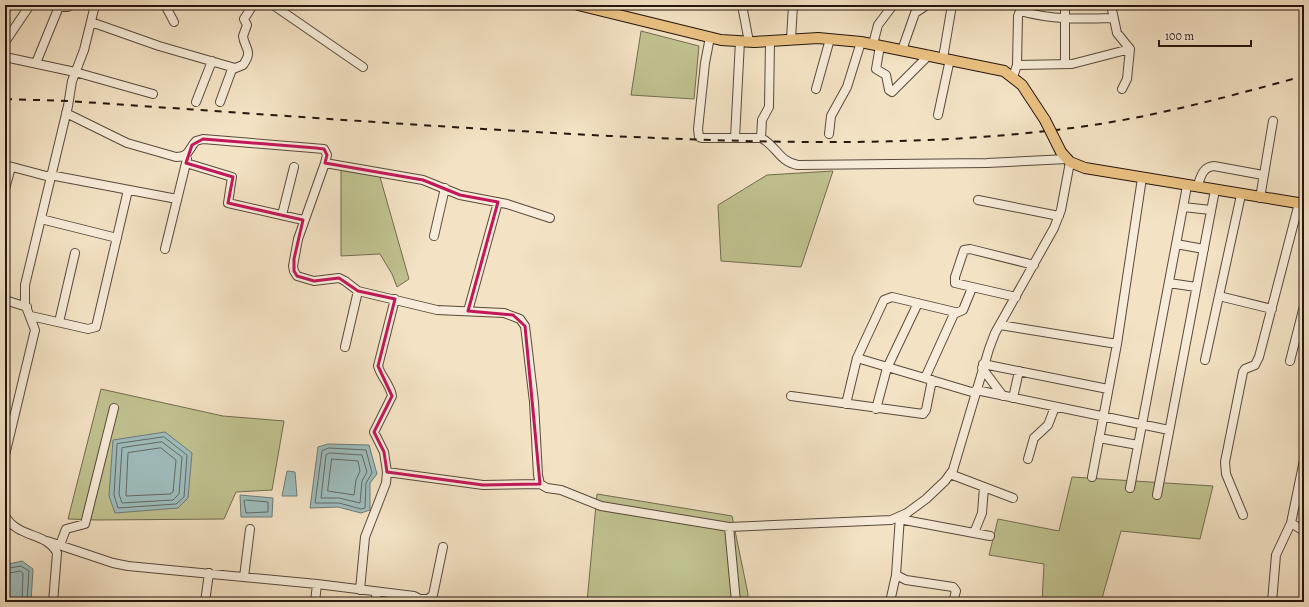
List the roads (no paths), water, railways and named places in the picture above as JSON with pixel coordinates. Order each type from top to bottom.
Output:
[{"type":"main road","points":[[578,5],[710,37],[744,42],[830,39],[862,42],[1004,71],[1013,76],[1022,84],[1066,157],[1085,168],[1301,204]]},
{"type":"street","points":[[5,42],[30,5]]},
{"type":"street","points":[[36,63],[58,9],[63,6],[68,7],[70,5]]},
{"type":"street","points":[[5,455],[35,330],[24,295],[25,285],[66,113],[70,88],[95,5]]},
{"type":"street","points":[[165,5],[174,22]]},
{"type":"street","points":[[220,102],[231,72],[235,68],[243,65],[247,58],[248,49],[243,36],[247,25],[244,19],[253,5]]},
{"type":"street","points":[[273,5],[363,67]]},
{"type":"street","points":[[735,138],[744,42],[742,5]]},
{"type":"street","points":[[791,40],[793,5]]},
{"type":"street","points":[[893,5],[878,25],[877,45],[876,69],[886,75],[889,90],[892,92],[929,55]]},
{"type":"street","points":[[902,50],[916,13],[927,5]]},
{"type":"street","points":[[938,115],[952,5]]},
{"type":"street","points":[[1065,5],[1065,64]]},
{"type":"street","points":[[1110,5],[1118,33],[1130,49],[1127,79],[1122,89]]},
{"type":"street","points":[[1013,76],[1017,65],[1018,20],[1024,7],[1039,17],[1065,20],[1113,18]]},
{"type":"street","points":[[91,22],[159,46],[235,68]]},
{"type":"street","points":[[387,472],[483,485],[540,484],[547,488],[561,490],[601,506],[729,527],[875,521],[900,518],[926,499],[953,469],[983,366],[1000,325],[1034,264],[1058,216],[1066,157],[987,163],[798,165],[790,164],[784,160],[767,141],[761,138],[699,137],[698,129],[704,70],[710,37]]},
{"type":"street","points":[[816,89],[830,39]]},
{"type":"street","points":[[761,138],[762,120],[769,107],[770,41]]},
{"type":"street","points":[[829,134],[831,116],[846,87],[862,42]]},
{"type":"street","points":[[1017,65],[1065,64],[1082,62],[1130,49]]},
{"type":"street","points":[[5,57],[76,72],[153,94]]},
{"type":"street","points":[[196,102],[212,61]]},
{"type":"street","points":[[66,113],[126,143],[176,157],[183,157],[188,153]]},
{"type":"street","points":[[1260,198],[1273,121]]},
{"type":"street","points":[[165,249],[188,153],[196,140],[203,139],[316,148],[324,150],[327,155],[325,163],[304,220],[294,259],[294,271],[297,276],[314,281],[339,278],[358,291],[437,310],[513,315],[520,319],[525,326],[534,402],[538,476],[540,484]]},
{"type":"street","points":[[186,163],[232,177],[228,203],[304,220]]},
{"type":"street","points":[[325,163],[423,180],[468,197],[498,202],[550,218]]},
{"type":"street","points":[[5,189],[8,166],[50,176],[177,199]]},
{"type":"street","points":[[1130,488],[1183,207],[1192,187],[1204,169],[1209,166],[1263,175]]},
{"type":"street","points":[[282,215],[294,167]]},
{"type":"street","points":[[1092,476],[1117,344],[1142,178]]},
{"type":"street","points":[[434,236],[445,188]]},
{"type":"street","points":[[31,316],[88,329],[96,328],[128,190]]},
{"type":"street","points":[[1157,495],[1215,190]]},
{"type":"street","points":[[1205,360],[1241,195]]},
{"type":"street","points":[[978,200],[1058,216]]},
{"type":"street","points":[[468,311],[498,202]]},
{"type":"street","points":[[1243,515],[1226,474],[1226,462],[1243,372],[1245,369],[1255,365],[1258,361],[1301,204]]},
{"type":"street","points":[[1183,207],[1211,210]]},
{"type":"street","points":[[41,219],[117,238]]},
{"type":"street","points":[[1176,244],[1204,248]]},
{"type":"street","points":[[1016,297],[958,285],[954,280],[962,253],[967,249],[1034,264]]},
{"type":"street","points":[[59,322],[75,253]]},
{"type":"street","points":[[1169,283],[1196,287]]},
{"type":"street","points":[[846,404],[857,358],[884,300],[892,297],[955,312],[963,310],[972,288]]},
{"type":"street","points":[[345,347],[358,291]]},
{"type":"street","points":[[1219,296],[1272,309]]},
{"type":"street","points":[[360,590],[365,537],[386,483],[387,472],[384,452],[374,432],[392,396],[391,389],[380,373],[378,366],[395,299]]},
{"type":"street","points":[[5,300],[27,307]]},
{"type":"street","points":[[876,409],[887,368],[918,303]]},
{"type":"street","points":[[1290,361],[1304,306]]},
{"type":"street","points":[[791,396],[876,409],[923,414],[926,410],[929,379],[955,312]]},
{"type":"street","points":[[1000,325],[1117,344]]},
{"type":"street","points":[[857,358],[887,368],[975,392],[1003,396],[1103,418],[1169,430]]},
{"type":"street","points":[[983,366],[1019,371],[1108,389]]},
{"type":"street","points":[[983,366],[1003,396]]},
{"type":"street","points":[[1013,398],[1019,371]]},
{"type":"street","points":[[1028,459],[1034,438],[1048,425],[1054,407]]},
{"type":"street","points":[[60,545],[66,529],[85,524],[114,408]]},
{"type":"street","points":[[1099,438],[1138,445]]},
{"type":"street","points":[[1272,602],[1276,555],[1291,523],[1304,460]]},
{"type":"street","points":[[953,469],[984,487],[1013,498]]},
{"type":"street","points":[[974,533],[982,513],[984,487]]},
{"type":"street","points":[[5,517],[18,531],[112,563],[317,584],[414,596],[420,600],[428,599],[433,595],[442,547]]},
{"type":"street","points":[[900,518],[990,536]]},
{"type":"street","points":[[890,602],[896,575],[900,518]]},
{"type":"street","points":[[1291,523],[1304,531]]},
{"type":"street","points":[[729,527],[736,602]]},
{"type":"street","points":[[244,577],[250,530]]},
{"type":"street","points":[[47,541],[54,547],[57,553],[53,602]]},
{"type":"street","points":[[205,602],[209,573]]},
{"type":"street","points":[[896,575],[906,580],[953,587],[956,591],[953,602]]},
{"type":"street","points":[[315,602],[317,584]]},
{"type":"street","points":[[375,602],[377,592]]},
{"type":"water","points":[[165,432],[192,453],[188,498],[178,508],[115,513],[109,496],[113,440]]},
{"type":"water","points":[[328,444],[369,445],[377,474],[370,483],[370,510],[361,513],[338,507],[310,508],[318,447]]},
{"type":"water","points":[[287,471],[295,472],[297,496],[282,496]]},
{"type":"water","points":[[240,495],[273,498],[272,517],[241,517]]},
{"type":"water","points":[[22,561],[33,569],[31,602],[5,602],[5,565]]},
{"type":"railway","points":[[5,99],[68,101],[611,136],[786,142],[904,141],[1021,134],[1107,123],[1164,112],[1304,76]]}]
